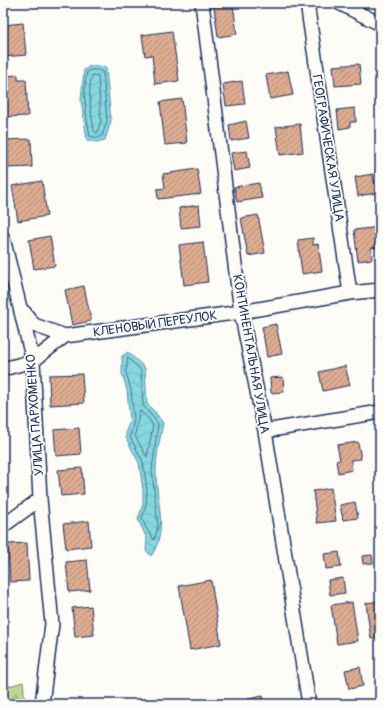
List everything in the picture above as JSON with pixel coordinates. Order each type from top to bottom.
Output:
[{"type":"street","name":"КОНТИНЕНТАЛЬНАЯ УЛИЦА","points":[[202,3],[241,312],[265,431],[309,704]]},
{"type":"street","name":"ГЕОГРАФИЧЕСКАЯ УЛИЦА","points":[[308,3],[350,293]]},
{"type":"street","points":[[339,3],[380,24]]},
{"type":"street","name":"УЛИЦА ПАРХОМЕНКО","points":[[3,238],[33,361],[40,499],[52,624],[42,704]]},
{"type":"street","name":"КЛЕНОВЫЙ ПЕРЕУЛОК","points":[[65,336],[241,312],[350,293],[380,290]]},
{"type":"street","points":[[21,308],[34,325],[65,336]]},
{"type":"street","points":[[3,369],[33,361],[65,336]]},
{"type":"street","points":[[265,431],[380,412]]},
{"type":"street","points":[[3,526],[40,499]]},
{"type":"green space","points":[[23,682],[25,704],[3,704],[3,688]]},
{"type":"water","points":[[90,66],[100,66],[106,68],[111,121],[105,140],[97,142],[87,140],[81,100],[84,70]]},
{"type":"water","points":[[128,352],[145,368],[147,404],[163,423],[156,466],[160,526],[156,546],[151,556],[146,550],[147,539],[138,519],[143,504],[143,490],[139,463],[126,438],[126,431],[130,421],[127,390],[122,373],[122,356]]},
{"type":"building","points":[[233,4],[237,34],[218,37],[214,7]]},
{"type":"building","points":[[23,23],[26,55],[3,57],[3,25]]},
{"type":"building","points":[[172,31],[179,81],[155,84],[152,55],[145,56],[142,35]]},
{"type":"building","points":[[359,64],[361,84],[335,86],[333,66]]},
{"type":"building","points":[[288,71],[293,95],[270,99],[266,75]]},
{"type":"building","points":[[18,75],[18,80],[26,80],[28,116],[5,117],[3,76]]},
{"type":"building","points":[[242,81],[245,104],[226,106],[223,84]]},
{"type":"building","points":[[182,99],[187,143],[165,145],[160,102]]},
{"type":"building","points":[[355,108],[356,122],[350,122],[350,127],[339,129],[337,110]]},
{"type":"building","points":[[246,121],[249,138],[231,141],[229,125]]},
{"type":"building","points":[[300,124],[303,152],[280,155],[276,127]]},
{"type":"building","points":[[31,139],[32,167],[7,168],[5,140]]},
{"type":"building","points":[[247,151],[250,168],[234,171],[231,153]]},
{"type":"building","points":[[197,169],[201,194],[158,199],[157,189],[165,188],[163,174]]},
{"type":"building","points":[[373,174],[376,193],[358,196],[355,177]]},
{"type":"building","points":[[42,181],[47,216],[18,221],[12,186]]},
{"type":"building","points":[[259,183],[262,198],[237,202],[234,187]]},
{"type":"building","points":[[199,205],[201,226],[181,228],[179,208]]},
{"type":"building","points":[[258,215],[265,253],[248,256],[241,218]]},
{"type":"building","points":[[380,227],[380,247],[371,248],[372,259],[358,261],[354,230]]},
{"type":"building","points":[[50,236],[55,266],[34,269],[29,240]]},
{"type":"building","points":[[313,238],[313,245],[318,244],[322,271],[302,274],[298,240]]},
{"type":"building","points":[[203,242],[208,282],[184,285],[179,245]]},
{"type":"building","points":[[84,286],[91,321],[72,325],[65,290]]},
{"type":"building","points":[[276,324],[282,354],[267,357],[262,327]]},
{"type":"building","points":[[345,366],[350,385],[323,391],[319,372]]},
{"type":"building","points":[[82,374],[84,403],[50,405],[49,375]]},
{"type":"building","points":[[283,377],[284,392],[271,393],[270,378]]},
{"type":"building","points":[[79,428],[81,454],[56,456],[54,430]]},
{"type":"building","points":[[358,442],[361,459],[351,460],[352,470],[338,473],[336,461],[340,460],[337,445]]},
{"type":"building","points":[[82,468],[84,494],[61,496],[58,470]]},
{"type":"building","points":[[331,488],[336,521],[317,523],[313,491]]},
{"type":"building","points":[[355,502],[358,518],[343,520],[340,505]]},
{"type":"building","points":[[89,521],[91,546],[66,549],[63,524]]},
{"type":"building","points":[[27,543],[29,581],[10,582],[8,544]]},
{"type":"building","points":[[339,552],[341,567],[326,569],[324,554]]},
{"type":"building","points":[[372,555],[373,563],[363,564],[362,556]]},
{"type":"building","points":[[87,560],[90,590],[69,592],[66,562]]},
{"type":"building","points":[[343,578],[345,593],[330,595],[328,580]]},
{"type":"building","points":[[211,580],[221,644],[190,650],[179,586]]},
{"type":"building","points":[[380,601],[380,638],[371,639],[366,603]]},
{"type":"building","points":[[352,602],[358,641],[337,644],[331,605]]},
{"type":"building","points":[[91,606],[94,635],[75,637],[72,608]]},
{"type":"building","points":[[360,667],[363,686],[349,689],[345,670]]},
{"type":"building","points":[[263,696],[265,704],[249,704],[248,699]]}]
